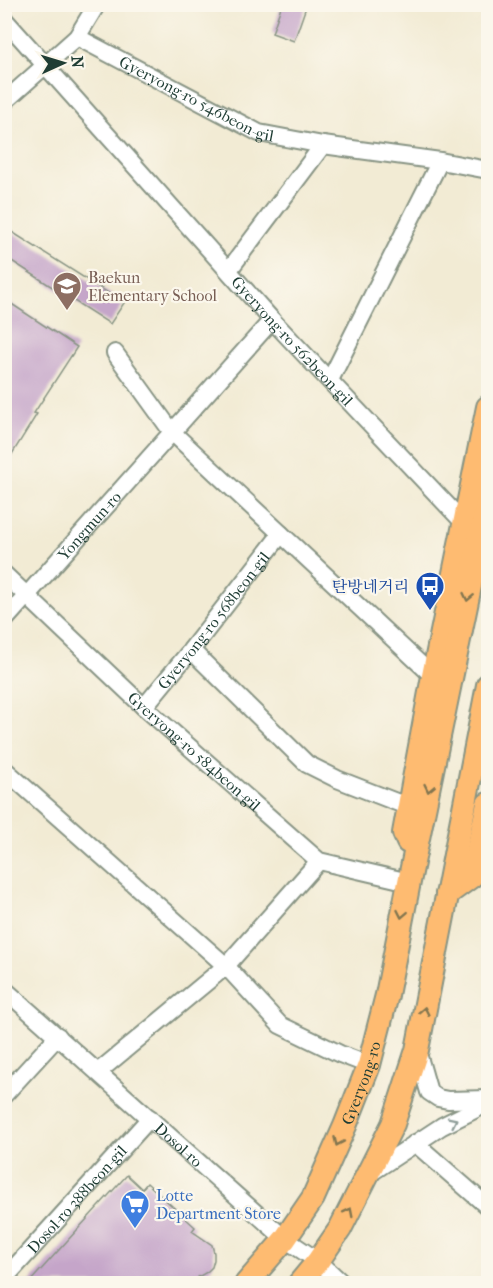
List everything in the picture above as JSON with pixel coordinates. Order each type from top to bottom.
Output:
[{"type":"main road","name":"Gyeryong-ro","points":[[414,857],[404,833],[433,676],[489,407]]},
{"type":"main road","name":"Gyeryong-ro","points":[[246,1284],[285,1239],[313,1198],[369,1065],[387,995],[489,499]]},
{"type":"main road","points":[[299,1284],[340,1229],[368,1175],[393,1124],[417,1050],[489,685]]},
{"type":"main road","points":[[447,894],[472,876],[489,804]]},
{"type":"street","points":[[4,102],[77,37],[97,4]]},
{"type":"street","name":"Gyeryong-ro 562beon-gil","points":[[4,19],[272,320],[465,524]]},
{"type":"street","name":"Gyeryong-ro 546beon-gil","points":[[77,37],[259,133],[489,170]]},
{"type":"street","points":[[229,270],[323,145]]},
{"type":"street","points":[[330,380],[440,161]]},
{"type":"street","name":"Yongmun-ro","points":[[4,621],[272,320]]},
{"type":"street","points":[[115,353],[172,432],[433,676]]},
{"type":"street","name":"Gyeryong-ro 568beon-gil","points":[[144,707],[282,534]]},
{"type":"street","name":"Gyeryong-ro 584beon-gil","points":[[4,574],[144,707],[319,861],[409,882]]},
{"type":"street","points":[[191,650],[307,764],[337,779],[409,807]]},
{"type":"street","points":[[4,769],[226,966],[280,1025],[340,1054],[369,1065]]},
{"type":"street","points":[[98,1072],[226,966],[319,861]]},
{"type":"street","name":"Dosol-ro","points":[[4,989],[285,1239],[318,1261],[343,1284]]},
{"type":"street","points":[[4,1095],[58,1036]]},
{"type":"street","points":[[417,1050],[429,1092],[438,1098],[448,1100],[489,1101]]},
{"type":"street","points":[[368,1175],[442,1126],[489,1101]]},
{"type":"street","name":"Dosol-ro 388beon-gil","points":[[4,1280],[150,1118]]},
{"type":"street","points":[[415,1143],[489,1207]]},
{"type":"building","points":[[282,4],[307,4],[294,41],[272,33]]},
{"type":"building","points":[[4,227],[124,303],[110,324],[4,256]]},
{"type":"building","points":[[4,299],[77,347],[34,413],[37,414],[4,467]]},
{"type":"building","name":"Lotte Department Store","points":[[127,1175],[142,1189],[147,1183],[195,1227],[192,1231],[212,1245],[214,1260],[212,1267],[198,1277],[201,1284],[28,1284]]},
{"type":"place","name":"Baekun Elementary School","points":[[67,312]]},
{"type":"place","name":"탄방네거리","points":[[430,612]]},
{"type":"place","name":"Lotte Department Store","points":[[135,1230]]}]
